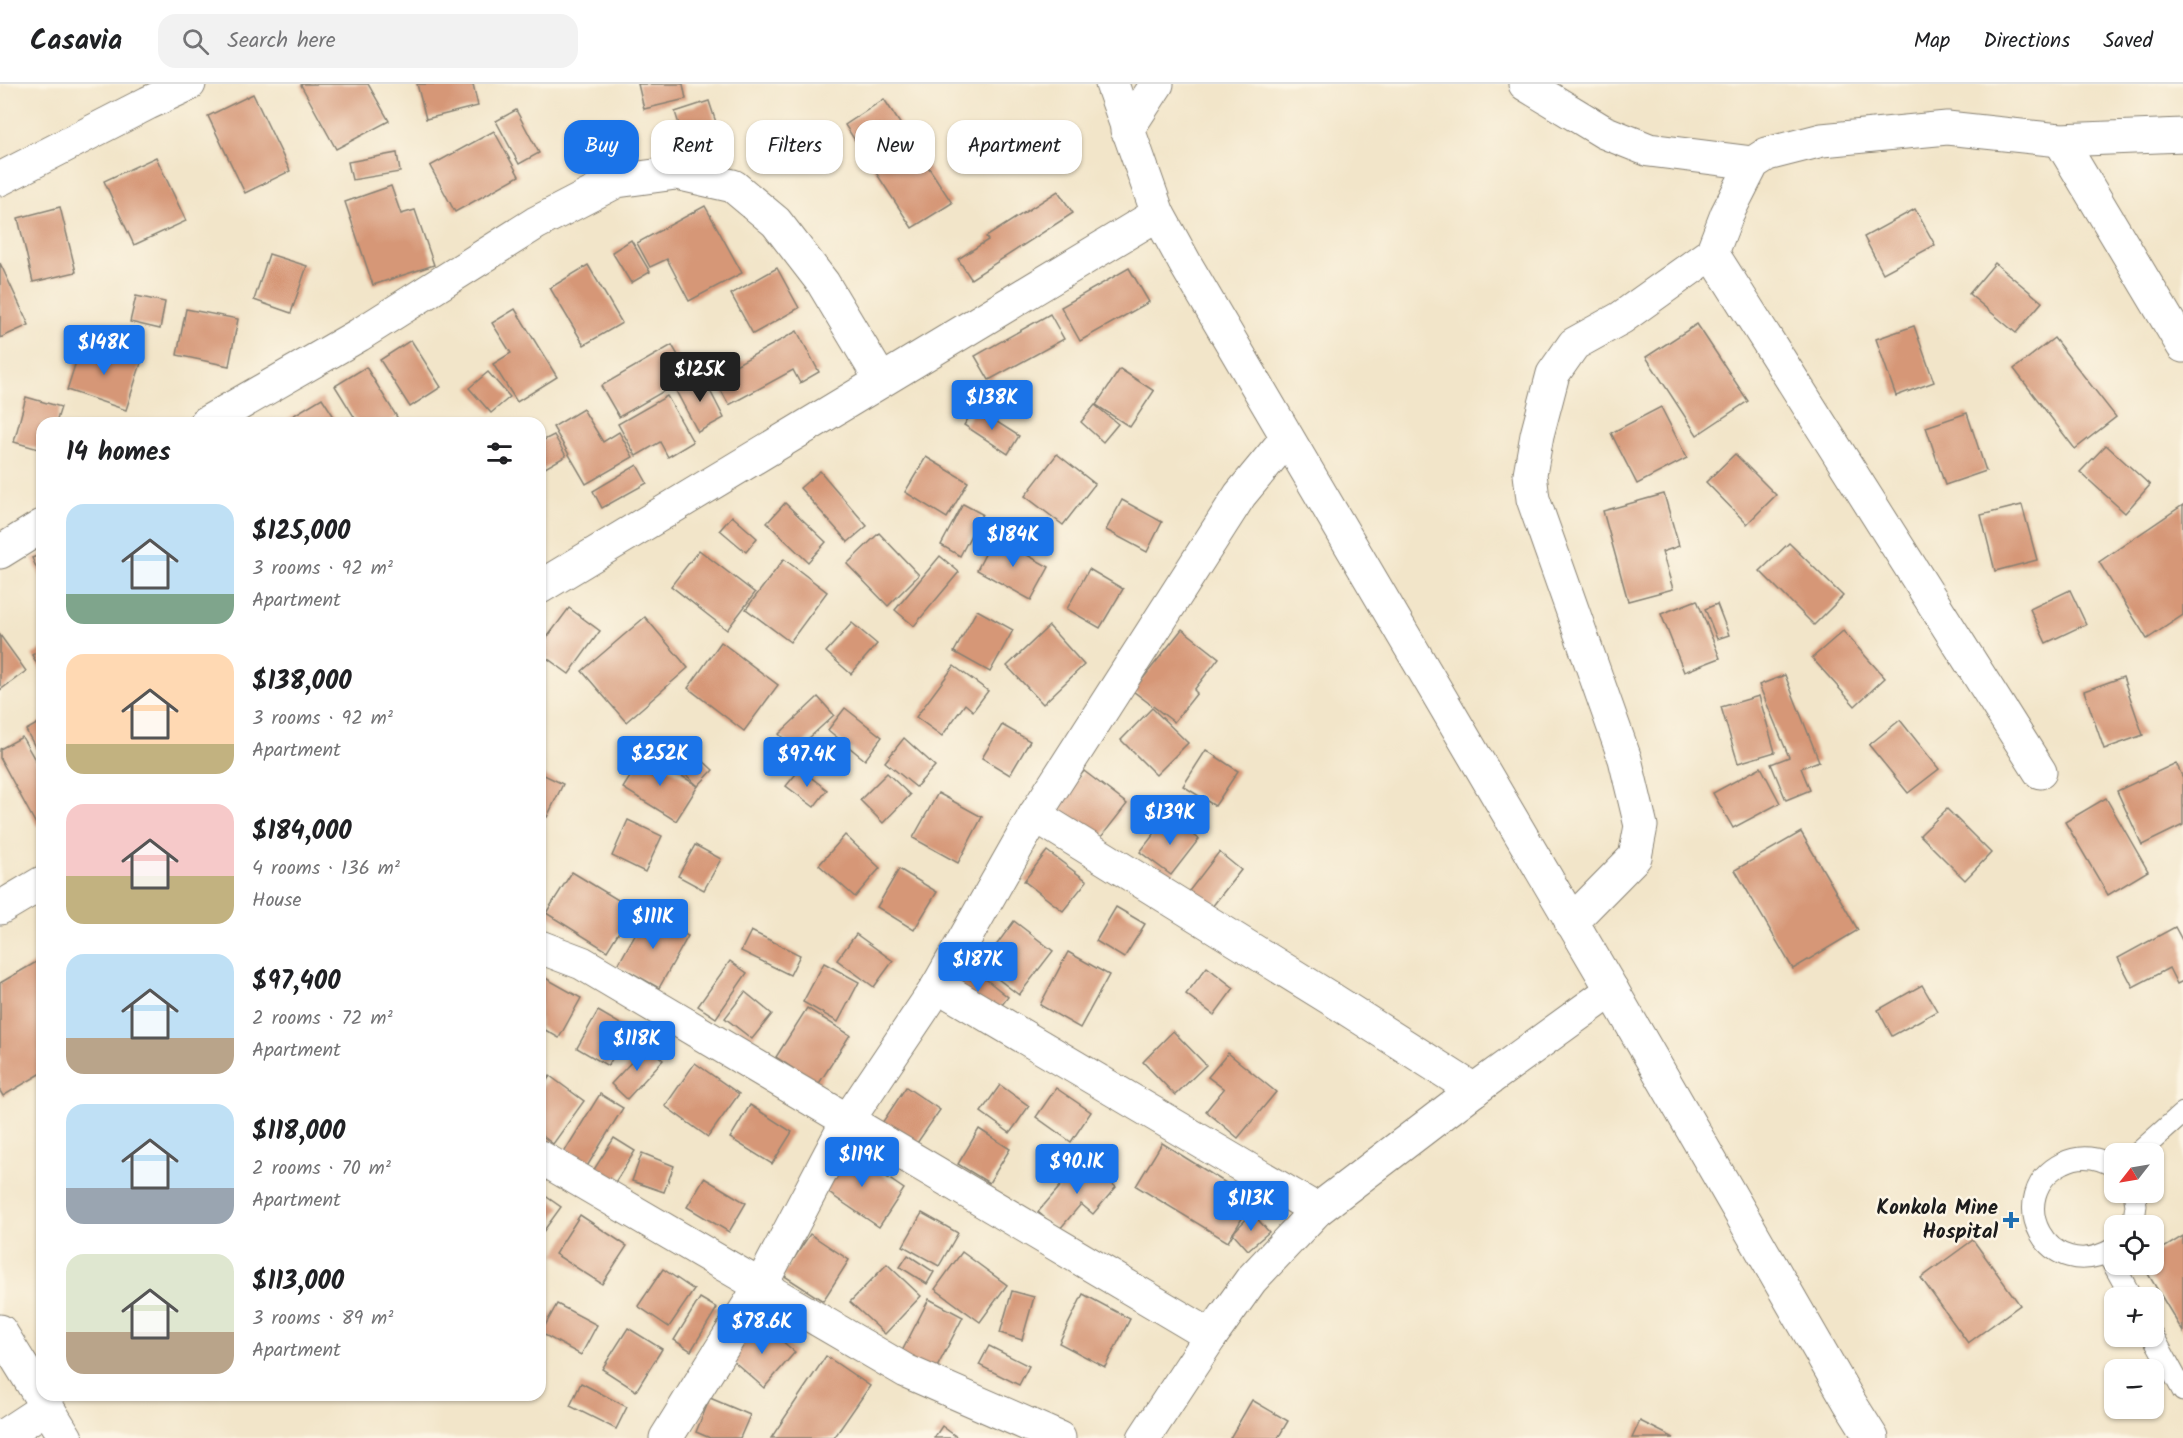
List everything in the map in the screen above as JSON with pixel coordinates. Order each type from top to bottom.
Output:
[{"type":"street","points":[[0,179],[189,84]]},
{"type":"street","points":[[1112,84],[1158,214],[1872,1438]]},
{"type":"street","points":[[1127,130],[1157,84]]},
{"type":"street","points":[[1525,84],[1604,132],[1649,150],[1753,163]]},
{"type":"street","points":[[1571,922],[1635,857],[1641,826],[1625,759],[1533,499],[1530,474],[1537,435],[1553,374],[1574,344],[1621,318],[1712,253],[1727,214],[1753,163],[1767,154],[1822,140],[1947,128],[2060,140],[2183,135]]},
{"type":"street","points":[[2060,140],[2183,346]]},
{"type":"street","points":[[216,417],[359,335],[536,223],[617,181],[676,173],[733,186],[776,222],[823,283],[881,380]]},
{"type":"street","points":[[546,583],[1158,214]]},
{"type":"street","points":[[1712,253],[2040,772]]},
{"type":"street","points":[[666,1438],[760,1287],[848,1120],[938,986],[1035,815],[1240,495],[1287,438]]},
{"type":"street","points":[[0,552],[36,530]]},
{"type":"street","points":[[1035,815],[1474,1090]]},
{"type":"street","points":[[0,908],[36,887]]},
{"type":"street","points":[[546,949],[582,963],[1211,1336]]},
{"type":"street","points":[[938,986],[1317,1210]]},
{"type":"street","points":[[1144,1438],[1251,1280],[1317,1210],[1474,1090],[1612,990]]},
{"type":"street","points":[[546,1161],[906,1371],[1059,1438]]},
{"type":"street","points":[[0,1332],[36,1389]]},
{"type":"street","points":[[43,1401],[66,1438]]},
{"type":"street","points":[[0,1438],[47,1407]]},
{"type":"lane","points":[[2149,1143],[2183,1113]]},
{"type":"lane","points":[[2104,1161],[2088,1157],[2069,1160],[2055,1167],[2044,1177],[2037,1188],[2033,1204],[2035,1221],[2042,1237],[2063,1255],[2077,1259],[2093,1258],[2104,1253]]},
{"type":"lane","points":[[2159,1347],[2183,1391]]},
{"type":"building","points":[[302,84],[368,84],[389,121],[336,149]]},
{"type":"building","points":[[417,84],[473,84],[478,106],[426,119]]},
{"type":"building","points":[[638,84],[683,84],[686,99],[644,109]]},
{"type":"building","points":[[253,94],[290,171],[245,193],[208,116]]},
{"type":"building","points":[[884,99],[898,120],[855,120],[855,140],[845,125]]},
{"type":"building","points":[[709,101],[715,120],[678,120],[675,112]]},
{"type":"building","points":[[516,110],[539,153],[519,164],[496,121]]},
{"type":"building","points":[[494,131],[519,176],[455,212],[430,166]]},
{"type":"building","points":[[397,153],[400,172],[352,180],[348,162]]},
{"type":"building","points":[[156,157],[186,221],[134,245],[104,181]]},
{"type":"building","points":[[877,174],[933,174],[952,203],[912,228]]},
{"type":"building","points":[[391,186],[401,214],[415,210],[434,265],[373,285],[345,202]]},
{"type":"building","points":[[1058,191],[1073,213],[971,279],[958,259],[988,240],[986,237]]},
{"type":"building","points":[[705,206],[742,273],[689,301],[667,259],[650,267],[637,243]]},
{"type":"building","points":[[60,207],[76,272],[33,282],[18,218]]},
{"type":"building","points":[[1915,209],[1935,245],[1883,273],[1864,237]]},
{"type":"building","points":[[631,240],[650,272],[631,283],[612,252]]},
{"type":"building","points":[[269,254],[307,266],[291,313],[254,300]]},
{"type":"building","points":[[0,263],[29,325],[0,338]]},
{"type":"building","points":[[1995,263],[2042,302],[2016,333],[1969,294]]},
{"type":"building","points":[[588,265],[622,323],[584,345],[550,288]]},
{"type":"building","points":[[777,268],[799,308],[753,334],[731,294]]},
{"type":"building","points":[[1129,268],[1149,302],[1080,341],[1061,307]]},
{"type":"building","points":[[136,296],[165,302],[160,329],[130,322]]},
{"type":"building","points":[[186,309],[238,319],[229,366],[177,355]]},
{"type":"building","points":[[515,309],[557,377],[517,402],[493,364],[511,353],[492,323]]},
{"type":"building","points":[[1050,314],[1064,339],[989,380],[975,356]]},
{"type":"building","points":[[1697,324],[1748,401],[1697,435],[1646,357]]},
{"type":"building","points":[[1914,326],[1934,382],[1896,396],[1876,339]]},
{"type":"building","points":[[797,331],[819,372],[800,383],[793,370],[729,405],[714,377]]},
{"type":"building","points":[[2054,338],[2116,417],[2075,449],[2014,369]]},
{"type":"building","points":[[411,340],[441,387],[410,407],[380,360]]},
{"type":"building","points":[[82,343],[141,363],[126,410],[67,390]]},
{"type":"building","points":[[672,345],[690,376],[619,417],[601,386]]},
{"type":"building","points":[[366,367],[397,417],[354,417],[335,386]]},
{"type":"building","points":[[1120,369],[1154,391],[1130,427],[1096,405]]},
{"type":"building","points":[[488,372],[510,397],[491,413],[469,388]]},
{"type":"building","points":[[702,375],[724,418],[698,432],[675,389]]},
{"type":"building","points":[[667,396],[693,442],[668,457],[660,442],[636,456],[618,424]]},
{"type":"building","points":[[26,397],[61,407],[58,417],[36,417],[36,448],[14,442]]},
{"type":"building","points":[[322,398],[334,417],[291,417]]},
{"type":"building","points":[[1095,405],[1118,424],[1103,442],[1081,422]]},
{"type":"building","points":[[1661,407],[1687,458],[1637,484],[1611,433]]},
{"type":"building","points":[[975,408],[1019,436],[1008,454],[964,425]]},
{"type":"building","points":[[583,409],[603,442],[619,432],[633,457],[586,484],[553,427]]},
{"type":"building","points":[[1967,413],[1986,471],[1945,485],[1926,427]]},
{"type":"building","points":[[554,435],[566,456],[546,468],[546,439]]},
{"type":"building","points":[[2106,445],[2150,485],[2125,513],[2080,472]]},
{"type":"building","points":[[1057,454],[1095,484],[1063,525],[1025,496]]},
{"type":"building","points":[[1735,454],[1776,495],[1747,524],[1706,482]]},
{"type":"building","points":[[926,457],[968,482],[947,518],[905,492]]},
{"type":"building","points":[[637,465],[647,483],[602,508],[593,491]]},
{"type":"building","points":[[820,471],[867,526],[848,542],[800,488]]},
{"type":"building","points":[[1664,494],[1679,546],[1662,552],[1673,589],[1628,601],[1603,511]]},
{"type":"building","points":[[1122,500],[1162,522],[1147,552],[1106,530]]},
{"type":"building","points":[[785,503],[826,542],[808,562],[767,523]]},
{"type":"building","points":[[963,504],[982,514],[960,556],[941,545]]},
{"type":"building","points":[[2022,505],[2037,560],[1995,571],[1981,515]]},
{"type":"building","points":[[2183,505],[2183,615],[2147,639],[2099,562]]},
{"type":"building","points":[[732,516],[757,538],[746,552],[720,530]]},
{"type":"building","points":[[879,533],[919,575],[888,606],[847,564]]},
{"type":"building","points":[[994,537],[1049,567],[1031,600],[977,570]]},
{"type":"building","points":[[1789,543],[1843,596],[1814,625],[1760,571]]},
{"type":"building","points":[[699,550],[755,593],[727,630],[671,586]]},
{"type":"building","points":[[940,556],[959,572],[914,626],[895,610]]},
{"type":"building","points":[[784,559],[827,592],[790,642],[746,609]]},
{"type":"building","points":[[1089,569],[1123,589],[1100,628],[1067,609]]},
{"type":"building","points":[[2070,590],[2086,624],[2046,643],[2030,609]]},
{"type":"building","points":[[1697,600],[1720,658],[1684,672],[1661,614]]},
{"type":"building","points":[[1717,604],[1729,635],[1717,639],[1705,609]]},
{"type":"building","points":[[569,608],[600,631],[569,674],[546,657],[546,639]]},
{"type":"building","points":[[977,610],[1013,630],[990,672],[954,652]]},
{"type":"building","points":[[645,617],[688,668],[626,722],[582,671]]},
{"type":"building","points":[[852,623],[877,644],[851,674],[826,652]]},
{"type":"building","points":[[1049,626],[1084,665],[1043,704],[1007,666]]},
{"type":"building","points":[[1182,629],[1219,658],[1194,690],[1197,693],[1174,722],[1133,691]]},
{"type":"building","points":[[1843,631],[1885,678],[1855,706],[1812,658]]},
{"type":"building","points":[[0,635],[26,671],[0,690]]},
{"type":"building","points":[[721,642],[778,685],[744,731],[688,688]]},
{"type":"building","points":[[954,666],[988,691],[973,711],[965,704],[942,736],[916,717]]},
{"type":"building","points":[[1785,675],[1819,761],[1801,768],[1810,790],[1786,800],[1771,764],[1789,757],[1759,685]]},
{"type":"building","points":[[2123,677],[2143,735],[2104,749],[2084,691]]},
{"type":"building","points":[[1759,696],[1775,752],[1738,763],[1721,707]]},
{"type":"building","points":[[818,697],[834,715],[795,751],[779,734]]},
{"type":"building","points":[[845,708],[882,737],[865,760],[828,730]]},
{"type":"building","points":[[1152,708],[1188,743],[1156,775],[1121,740]]},
{"type":"building","points":[[1900,720],[1939,769],[1908,793],[1869,745]]},
{"type":"building","points":[[36,724],[36,749],[26,730]]},
{"type":"building","points":[[1002,725],[1030,741],[1010,775],[982,758]]},
{"type":"building","points":[[22,737],[36,762],[36,824],[0,758],[0,749]]},
{"type":"building","points":[[904,738],[935,766],[916,787],[885,762]]},
{"type":"building","points":[[686,745],[713,770],[698,786],[671,761]]},
{"type":"building","points":[[1206,750],[1238,771],[1215,806],[1183,786]]},
{"type":"building","points":[[645,753],[698,786],[676,821],[623,788]]},
{"type":"building","points":[[2176,763],[2183,778],[2183,825],[2142,845],[2117,791]]},
{"type":"building","points":[[1761,767],[1780,803],[1733,828],[1713,793]]},
{"type":"building","points":[[800,769],[827,790],[814,807],[786,786]]},
{"type":"building","points":[[1084,771],[1127,804],[1098,841],[1055,808]]},
{"type":"building","points":[[887,773],[910,795],[883,823],[860,800]]},
{"type":"building","points":[[546,776],[563,784],[546,817]]},
{"type":"building","points":[[938,793],[982,817],[958,863],[913,838]]},
{"type":"building","points":[[2106,798],[2148,871],[2108,895],[2065,822]]},
{"type":"building","points":[[1947,809],[1991,853],[1965,880],[1920,835]]},
{"type":"building","points":[[1168,816],[1199,839],[1171,875],[1140,852]]},
{"type":"building","points":[[628,820],[662,836],[645,872],[612,856]]},
{"type":"building","points":[[1801,832],[1858,930],[1793,969],[1735,870]]},
{"type":"building","points":[[845,835],[880,868],[855,897],[819,865]]},
{"type":"building","points":[[695,845],[721,859],[704,890],[678,876]]},
{"type":"building","points":[[1047,851],[1087,881],[1063,911],[1024,881]]},
{"type":"building","points":[[1219,852],[1241,870],[1208,912],[1186,895]]},
{"type":"building","points":[[899,869],[937,892],[914,930],[877,907]]},
{"type":"building","points":[[572,872],[633,909],[607,951],[546,913]]},
{"type":"building","points":[[1116,907],[1145,924],[1124,958],[1096,941]]},
{"type":"building","points":[[647,913],[688,936],[659,988],[618,965]]},
{"type":"building","points":[[1014,921],[1053,951],[1019,995],[981,966]]},
{"type":"building","points":[[2175,927],[2183,942],[2183,981],[2177,984],[2169,968],[2133,987],[2118,958]]},
{"type":"building","points":[[751,931],[800,955],[790,975],[741,951]]},
{"type":"building","points":[[856,934],[893,961],[874,987],[837,960]]},
{"type":"building","points":[[1068,952],[1109,975],[1080,1028],[1040,1005]]},
{"type":"building","points":[[730,961],[747,973],[716,1018],[698,1006]]},
{"type":"building","points":[[36,962],[36,1077],[3,1096],[0,1091],[0,983]]},
{"type":"building","points":[[824,963],[859,982],[838,1022],[803,1002]]},
{"type":"building","points":[[968,965],[1008,997],[989,1022],[948,988]]},
{"type":"building","points":[[1207,967],[1234,988],[1214,1015],[1186,994]]},
{"type":"building","points":[[546,978],[581,998],[559,1038],[546,1030]]},
{"type":"building","points":[[1922,985],[1937,1011],[1892,1036],[1878,1010]]},
{"type":"building","points":[[745,992],[772,1014],[752,1039],[725,1018]]},
{"type":"building","points":[[807,1008],[850,1035],[818,1085],[776,1057]]},
{"type":"building","points":[[598,1011],[629,1029],[608,1066],[577,1048]]},
{"type":"building","points":[[1173,1031],[1206,1065],[1175,1095],[1143,1062]]},
{"type":"building","points":[[647,1045],[663,1060],[627,1099],[611,1084]]},
{"type":"building","points":[[1228,1053],[1276,1092],[1238,1138],[1206,1111],[1224,1089],[1208,1077]]},
{"type":"building","points":[[695,1063],[739,1094],[708,1137],[665,1106]]},
{"type":"building","points":[[550,1076],[584,1101],[553,1144],[546,1139],[546,1082]]},
{"type":"building","points":[[1000,1085],[1029,1106],[1010,1133],[981,1112]]},
{"type":"building","points":[[906,1087],[940,1110],[915,1146],[882,1123]]},
{"type":"building","points":[[1056,1088],[1091,1112],[1071,1142],[1036,1117]]},
{"type":"building","points":[[600,1094],[623,1108],[586,1168],[563,1154]]},
{"type":"building","points":[[750,1105],[792,1132],[772,1164],[730,1138]]},
{"type":"building","points":[[979,1129],[1010,1149],[989,1183],[958,1164]]},
{"type":"building","points":[[614,1138],[635,1151],[609,1192],[588,1179]]},
{"type":"building","points":[[1162,1143],[1253,1200],[1228,1242],[1136,1186]]},
{"type":"building","points":[[845,1149],[904,1189],[879,1227],[820,1187]]},
{"type":"building","points":[[642,1153],[674,1166],[664,1192],[632,1181]]},
{"type":"building","points":[[1083,1160],[1116,1187],[1093,1214],[1081,1204],[1059,1230],[1038,1212]]},
{"type":"building","points":[[704,1178],[746,1203],[729,1232],[687,1207]]},
{"type":"building","points":[[546,1196],[561,1207],[546,1228]]},
{"type":"building","points":[[922,1213],[958,1233],[939,1266],[903,1246]]},
{"type":"building","points":[[1252,1213],[1269,1232],[1248,1250],[1233,1233]]},
{"type":"building","points":[[580,1215],[627,1246],[602,1284],[555,1254]]},
{"type":"building","points":[[810,1234],[849,1260],[823,1301],[783,1275]]},
{"type":"building","points":[[2183,1236],[2183,1332],[2164,1300],[2164,1287],[2156,1287],[2149,1275],[2164,1275],[2164,1248]]},
{"type":"building","points":[[1973,1240],[2020,1305],[1968,1343],[1921,1278]]},
{"type":"building","points":[[962,1252],[1007,1285],[980,1322],[935,1289]]},
{"type":"building","points":[[908,1255],[934,1272],[927,1284],[900,1267]]},
{"type":"building","points":[[887,1264],[921,1296],[885,1334],[850,1302]]},
{"type":"building","points":[[663,1269],[694,1290],[669,1327],[638,1306]]},
{"type":"building","points":[[1012,1291],[1034,1297],[1022,1340],[1000,1333]]},
{"type":"building","points":[[1083,1294],[1130,1319],[1105,1367],[1059,1343]]},
{"type":"building","points":[[700,1298],[717,1308],[691,1351],[674,1340]]},
{"type":"building","points":[[929,1299],[963,1317],[933,1375],[899,1357]]},
{"type":"building","points":[[557,1304],[597,1325],[581,1355],[546,1336],[546,1324]]},
{"type":"building","points":[[760,1322],[795,1352],[764,1388],[730,1358]]},
{"type":"building","points":[[628,1328],[662,1349],[636,1391],[602,1369]]},
{"type":"building","points":[[989,1346],[1029,1366],[1019,1385],[979,1365]]},
{"type":"building","points":[[826,1356],[870,1386],[834,1438],[771,1438]]},
{"type":"building","points":[[581,1383],[627,1407],[616,1429],[570,1406]]},
{"type":"building","points":[[710,1398],[750,1415],[740,1438],[710,1438],[696,1432]]},
{"type":"building","points":[[1252,1400],[1288,1421],[1278,1438],[1230,1438]]},
{"type":"building","points":[[1640,1421],[1674,1438],[1632,1438]]},
{"type":"building","points":[[942,1426],[958,1438],[934,1438]]},
{"type":"place","name":"Konkola Mine Hospital","points":[[2011,1220]]}]
